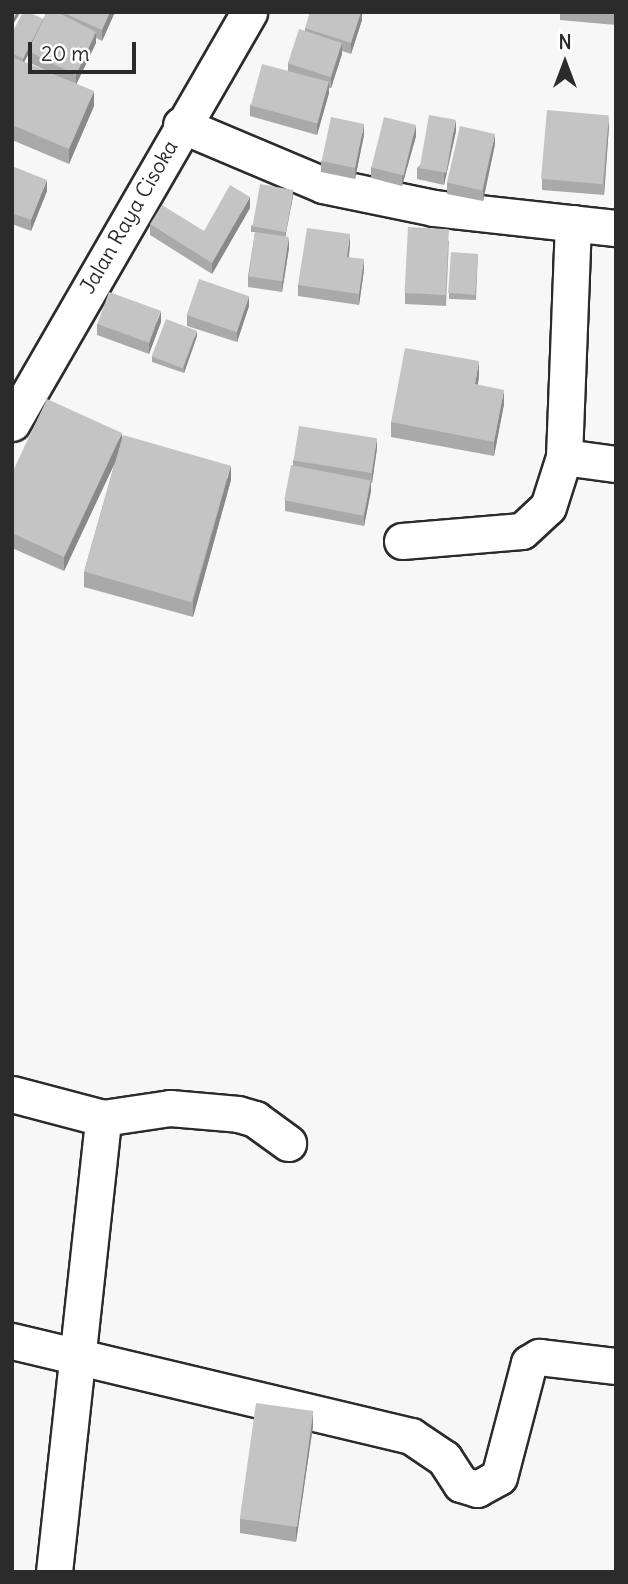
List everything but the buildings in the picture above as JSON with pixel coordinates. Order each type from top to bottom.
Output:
[{"type":"street","name":"Jalan Raya Cisoka","points":[[12,423],[181,125],[249,12]]},
{"type":"street","points":[[181,125],[323,185],[434,208],[616,228]]},
{"type":"street","points":[[402,541],[522,531],[548,507],[564,457],[573,223]]},
{"type":"street","points":[[564,457],[616,464]]},
{"type":"street","points":[[12,1094],[103,1118],[170,1108],[238,1114],[255,1119],[288,1143]]},
{"type":"street","points":[[54,1572],[103,1118]]},
{"type":"street","points":[[12,1340],[411,1436],[444,1458],[461,1484],[477,1489],[499,1477],[529,1363],[539,1357],[616,1366]]}]
